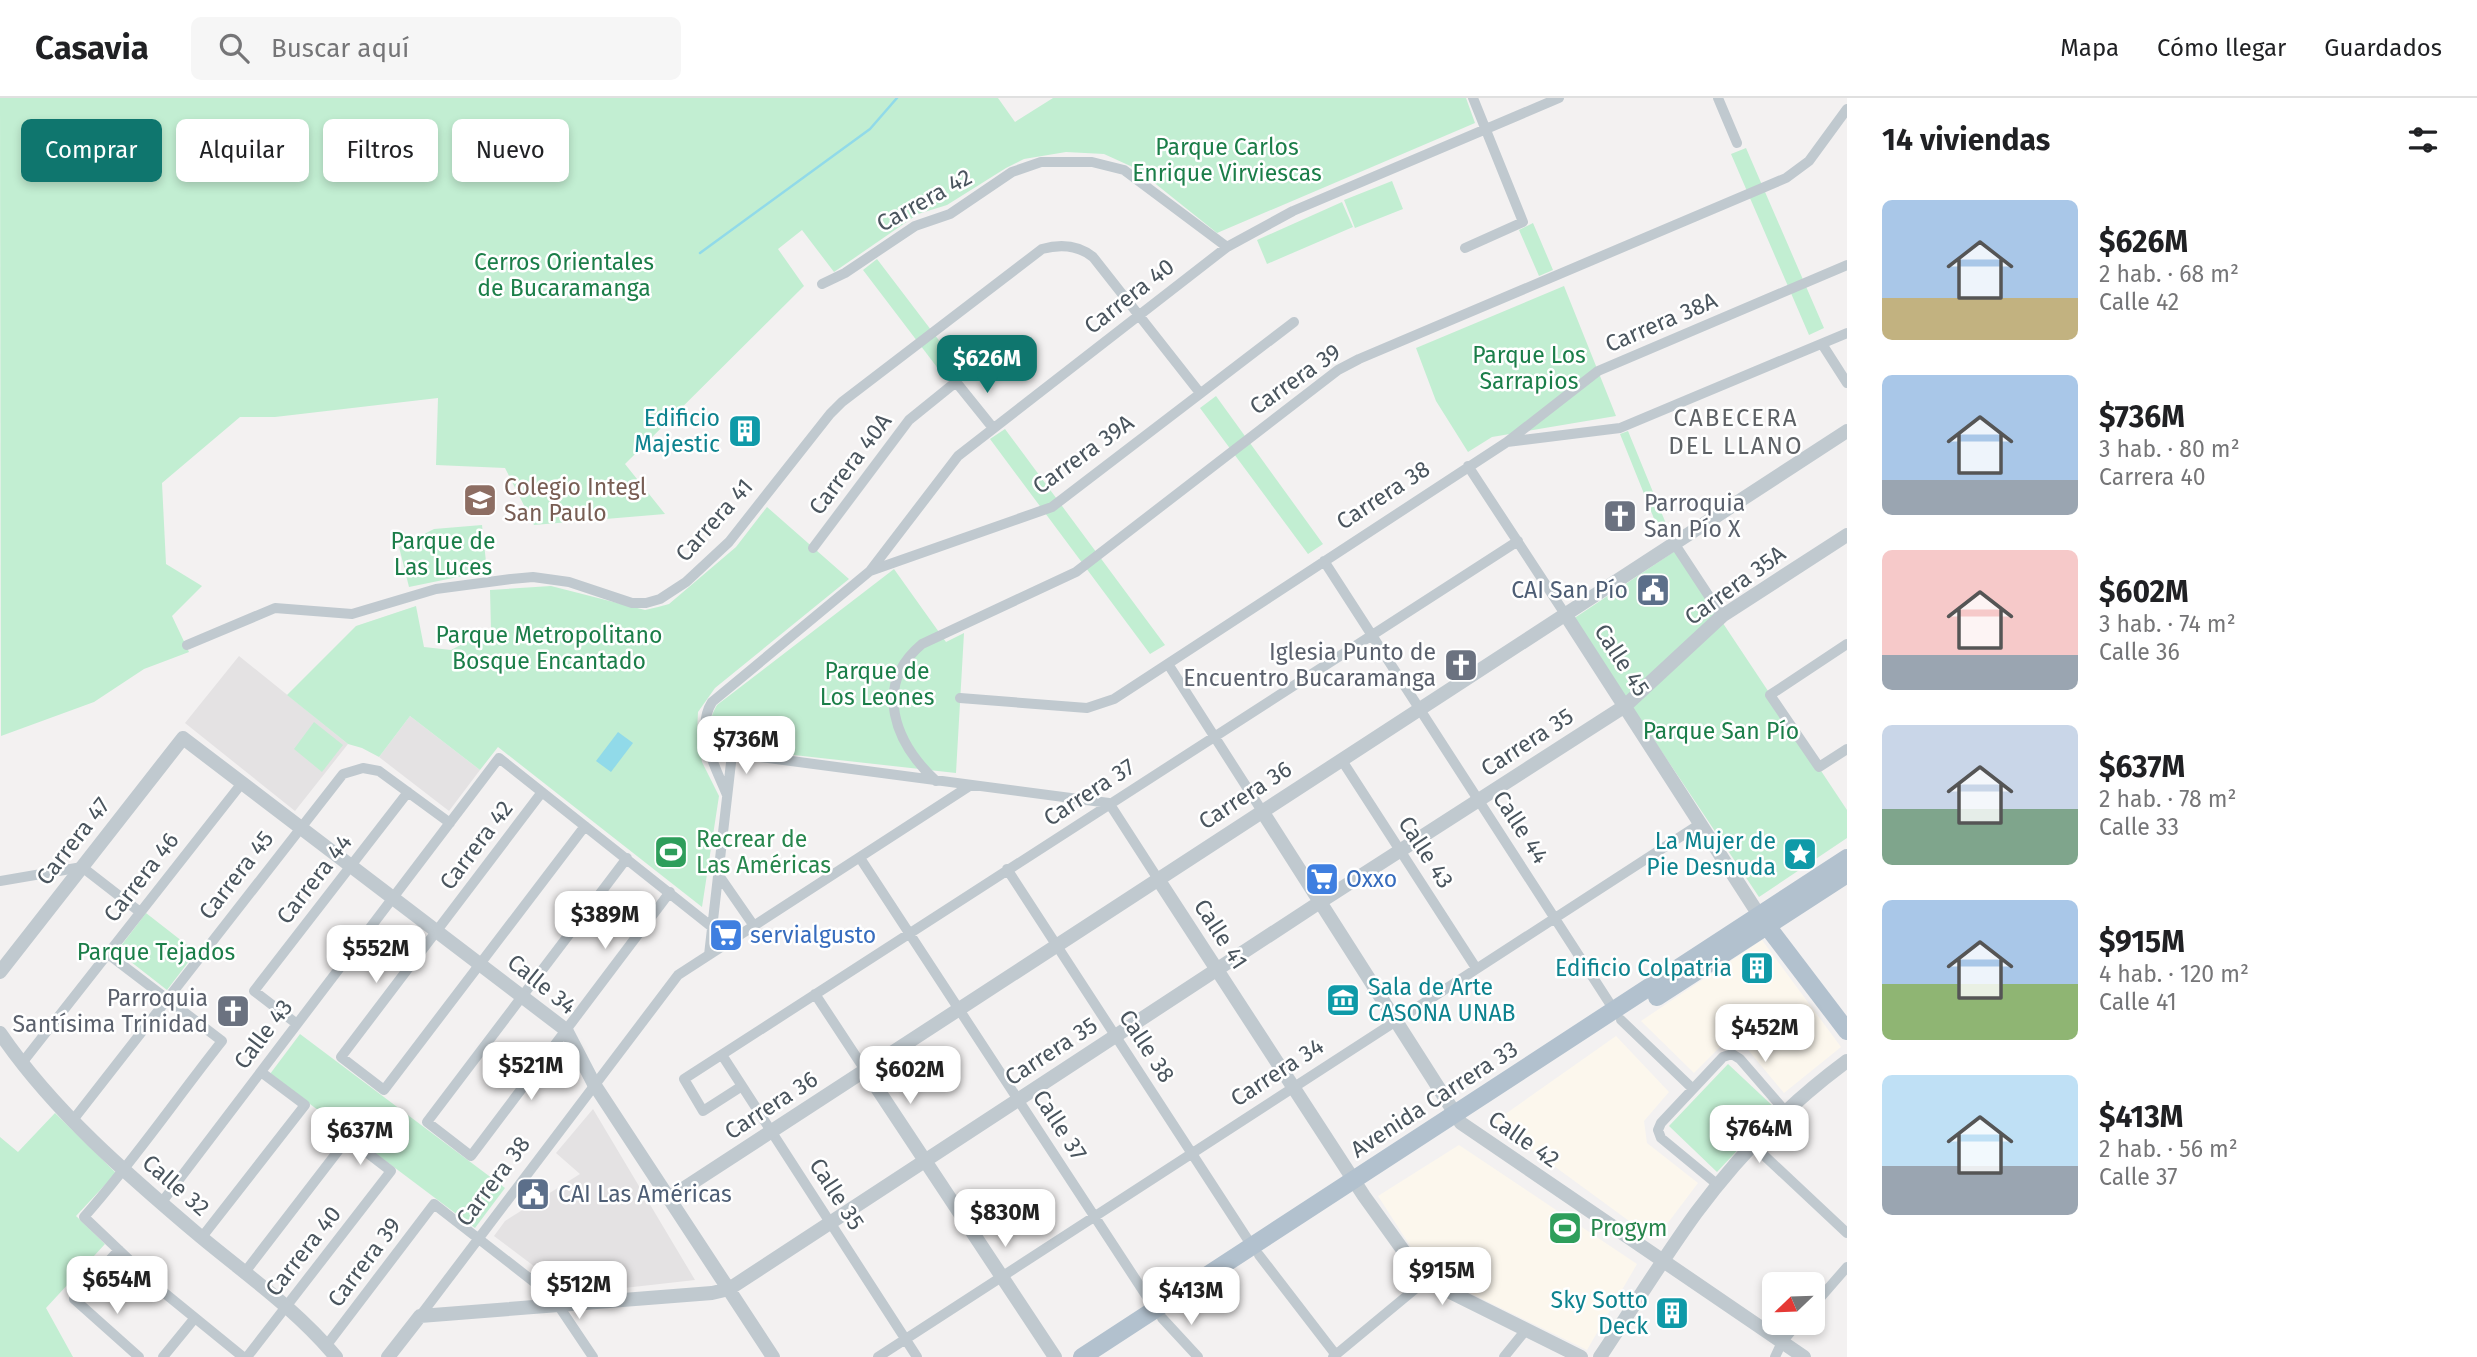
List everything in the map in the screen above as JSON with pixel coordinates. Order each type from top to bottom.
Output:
[{"type":"main road","name":"Avenida Carrera 33","points":[[1082,1357],[1158,1314],[1459,1119],[1762,921],[1847,858]]},
{"type":"main road","name":"Avenida Carrera 33","points":[[1762,921],[1847,874]]},
{"type":"main road","points":[[1762,921],[1847,1031]]},
{"type":"main road","name":"Avenida Carrera 33","points":[[1102,1357],[1158,1314]]},
{"type":"street","points":[[1465,248],[1523,222],[1473,98]]},
{"type":"street","name":"Carrera 40","points":[[727,795],[708,750],[707,715],[716,698],[870,571],[948,466],[993,428],[1227,247],[1293,211],[1559,98]]},
{"type":"street","points":[[1718,98],[1737,143]]},
{"type":"street","name":"Carrera 39","points":[[936,781],[909,752],[899,733],[894,713],[895,691],[900,671],[911,654],[922,644],[1076,572],[1338,370],[1786,178],[1809,161],[1847,109]]},
{"type":"street","name":"Carrera 42","points":[[822,284],[845,273],[915,226],[950,214],[1012,172],[1026,166],[1063,161],[1092,162],[1124,170],[1227,247]]},
{"type":"street","name":"Carrera 41","points":[[187,645],[275,608],[352,614],[436,589],[533,577],[569,582],[632,603],[660,599],[686,582],[729,542],[842,402],[1042,249],[1064,245],[1087,252],[1139,315]]},
{"type":"street","name":"Carrera 38A","points":[[1507,442],[1598,371],[1847,265]]},
{"type":"street","points":[[1139,315],[1200,393]]},
{"type":"street","name":"Carrera 39A","points":[[870,571],[1052,507],[1294,321]]},
{"type":"street","name":"Carrera 38","points":[[960,698],[1087,708],[1114,699],[1507,442],[1620,428],[1847,333]]},
{"type":"street","points":[[1822,344],[1847,383]]},
{"type":"street","name":"Carrera 40A","points":[[813,548],[909,420],[956,382],[993,428]]},
{"type":"street","name":"Carrera 36","points":[[669,1198],[1847,431]]},
{"type":"street","name":"Calle 45","points":[[1468,466],[1762,921]]},
{"type":"street","name":"Carrera 35A","points":[[1625,706],[1722,616],[1847,535]]},
{"type":"street","name":"Carrera 37","points":[[742,1086],[703,1111],[684,1079],[1518,541]]},
{"type":"street","points":[[1674,543],[1722,616]]},
{"type":"street","name":"Calle 44","points":[[1324,561],[1618,1015],[1693,1089]]},
{"type":"street","points":[[1847,644],[1770,695],[1819,767],[1847,749]]},
{"type":"street","name":"Calle 42","points":[[1168,664],[1459,1119],[1804,1357]]},
{"type":"street","name":"Carrera 35","points":[[420,1316],[712,1293],[729,1289],[1625,706]]},
{"type":"street","name":"Calle 34","points":[[183,738],[566,1030],[594,1084],[773,1357]]},
{"type":"street","name":"Carrera 47","points":[[0,972],[183,738]]},
{"type":"street","points":[[708,750],[1109,803]]},
{"type":"street","name":"Carrera 40","points":[[709,955],[732,754]]},
{"type":"street","name":"Calle 43","points":[[162,1202],[499,758],[542,792]]},
{"type":"street","name":"Calle 43","points":[[1341,759],[1476,968]]},
{"type":"street","name":"Carrera 45","points":[[73,1120],[335,781],[343,774],[363,768],[379,771],[408,792]]},
{"type":"street","name":"Carrera 46","points":[[22,1063],[242,783]]},
{"type":"street","name":"Carrera 38","points":[[388,1357],[678,975],[971,785]]},
{"type":"street","points":[[408,792],[450,822]]},
{"type":"street","name":"Carrera 44","points":[[297,1024],[254,991],[408,792]]},
{"type":"street","points":[[542,792],[712,927]]},
{"type":"street","name":"Carrera 42","points":[[480,964],[384,1090],[341,1057],[542,792]]},
{"type":"street","name":"Calle 41","points":[[1109,803],[1357,1184],[1401,1250],[1426,1280],[1581,1357]]},
{"type":"street","name":"Carrera 34","points":[[878,1357],[1700,824]]},
{"type":"street","points":[[480,964],[585,826]]},
{"type":"street","points":[[627,858],[427,1122],[471,1156],[670,892]]},
{"type":"street","name":"Calle 37","points":[[860,858],[1158,1314],[1198,1357]]},
{"type":"street","points":[[0,881],[82,867],[140,912]]},
{"type":"street","name":"Calle 38","points":[[1007,869],[1256,1251],[1335,1356]]},
{"type":"street","points":[[718,874],[754,926]]},
{"type":"street","points":[[108,954],[222,1041],[84,1217],[194,1319],[245,1357]]},
{"type":"street","points":[[815,994],[1055,1357]]},
{"type":"street","name":"Calle 32","points":[[0,1033],[22,1063],[73,1120],[124,1169],[202,1237],[288,1306],[331,1351]]},
{"type":"street","points":[[1718,1185],[1663,1140],[1658,1128],[1693,1089],[1727,1055],[1732,1054],[1740,1059],[1786,1112]]},
{"type":"street","name":"Calle 35","points":[[722,1055],[917,1357]]},
{"type":"street","points":[[1600,1357],[1690,1221],[1718,1185],[1786,1112],[1847,1060]]},
{"type":"street","points":[[202,1237],[305,1105],[261,1072]]},
{"type":"street","name":"Carrera 40","points":[[245,1272],[348,1138],[391,1171],[288,1306],[245,1357]]},
{"type":"street","points":[[1754,1145],[1847,1233]]},
{"type":"street","name":"Carrera 39","points":[[331,1351],[434,1204],[479,1238]]},
{"type":"street","points":[[479,1238],[548,1293],[593,1357]]},
{"type":"street","points":[[119,1250],[74,1298],[139,1357]]},
{"type":"street","points":[[1825,1292],[1847,1267]]},
{"type":"street","points":[[1335,1356],[1426,1280]]},
{"type":"street","points":[[163,1357],[194,1319]]},
{"type":"street","points":[[1504,1357],[1525,1331]]},
{"type":"street","points":[[1775,1357],[1788,1335]]},
{"type":"shaded area","points":[[239,656],[348,744],[295,811],[185,723]]},
{"type":"shaded area","points":[[410,716],[480,770],[449,811],[379,757]]},
{"type":"shaded area","points":[[1762,940],[1841,1047],[1784,1093],[1734,1033],[1694,1073],[1641,1021]]},
{"type":"shaded area","points":[[1616,1036],[1669,1092],[1644,1121],[1647,1143],[1698,1183],[1655,1240],[1494,1122]]},
{"type":"shaded area","points":[[593,1109],[695,1280],[571,1294],[494,1236],[505,1221],[580,1174],[556,1153]]},
{"type":"shaded area","points":[[1459,1145],[1637,1264],[1587,1350],[1427,1272],[1378,1196]]},
{"type":"green space","name":"Cerros Orientales de Bucaramanga","points":[[0,98],[998,98],[1015,122],[1053,98],[1466,98],[1475,123],[1217,233],[1137,169],[1104,154],[1066,152],[1024,159],[1006,168],[947,205],[918,214],[834,272],[802,230],[778,249],[804,286],[625,464],[665,514],[534,525],[505,468],[436,465],[438,398],[275,417],[240,417],[162,483],[166,564],[202,586],[172,616],[189,652],[144,669],[94,702],[1,736]]},
{"type":"green space","points":[[1746,148],[1824,328],[1809,335],[1731,154]]},
{"type":"green space","points":[[1392,181],[1403,209],[1355,228],[1344,200]]},
{"type":"green space","points":[[1342,202],[1353,227],[1267,264],[1257,240]]},
{"type":"green space","points":[[1533,223],[1553,270],[1539,276],[1519,230]]},
{"type":"green space","points":[[877,259],[960,368],[946,379],[863,270]]},
{"type":"green space","name":"Parque Los Sarrapios","points":[[1564,286],[1616,416],[1492,437],[1468,452],[1436,401],[1416,348]]},
{"type":"green space","points":[[1216,396],[1323,544],[1308,554],[1200,408]]},
{"type":"green space","points":[[1005,429],[1165,645],[1150,654],[990,439]]},
{"type":"green space","points":[[1628,431],[1669,531],[1661,536],[1620,434]]},
{"type":"green space","name":"Parque Metropolitano Bosque Encantado","points":[[767,507],[849,579],[715,688],[698,712],[697,732],[702,762],[719,796],[702,907],[498,747],[480,770],[410,716],[379,757],[348,744],[287,695],[356,626],[416,606],[424,647],[451,650],[491,629],[490,590],[551,586],[645,610],[669,604],[736,547]]},
{"type":"green space","name":"Parque de Las Luces","points":[[482,525],[487,571],[409,587],[399,547],[434,529]]},
{"type":"green space","name":"Parque San Pío","points":[[1675,551],[1847,810],[1847,838],[1759,897],[1573,619]]},
{"type":"green space","name":"Parque de Los Leones","points":[[894,569],[946,642],[964,633],[956,773],[712,746],[711,720],[717,705]]},
{"type":"green space","points":[[314,722],[343,745],[322,772],[294,749]]},
{"type":"green space","name":"Parque Tejados","points":[[146,913],[196,952],[167,990],[117,951]]},
{"type":"green space","points":[[300,1034],[505,1188],[475,1228],[270,1074]]},
{"type":"green space","points":[[1728,1064],[1776,1109],[1717,1172],[1669,1126]]},
{"type":"green space","points":[[55,1113],[116,1173],[76,1216],[105,1244],[46,1308],[73,1357],[0,1357],[0,1137],[18,1152]]},
{"type":"water","points":[[618,732],[633,743],[611,772],[596,761]]},
{"type":"waterway","points":[[700,253],[870,129],[897,98]]},
{"type":"place","name":"Edificio Majestic","points":[[745,431]]},
{"type":"place","name":"Colegio Integl San Paulo","points":[[480,500]]},
{"type":"place","name":"Parroquia San Pío X","points":[[1620,516]]},
{"type":"place","name":"CAI San Pío","points":[[1653,590]]},
{"type":"place","name":"Iglesia Punto de Encuentro Bucaramanga","points":[[1461,665]]},
{"type":"place","name":"Recrear de Las Américas","points":[[671,852]]},
{"type":"place","name":"La Mujer de Pie Desnuda","points":[[1800,854]]},
{"type":"place","name":"Oxxo","points":[[1322,879]]},
{"type":"place","name":"servialgusto","points":[[726,935]]},
{"type":"place","name":"Edificio Colpatria","points":[[1757,968]]},
{"type":"place","name":"Sala de Arte CASONA UNAB","points":[[1343,1000]]},
{"type":"place","name":"Parroquia Santísima Trinidad","points":[[233,1011]]},
{"type":"place","name":"CAI Las Américas","points":[[533,1194]]},
{"type":"place","name":"Progym","points":[[1565,1228]]},
{"type":"place","name":"Sky Sotto Deck","points":[[1672,1313]]},
{"type":"district","name":"CABECERA DEL LLANO","points":[[1736,432]]},
{"type":"park label","name":"Parque Carlos Enrique Virviescas","points":[[1227,160]]}]
